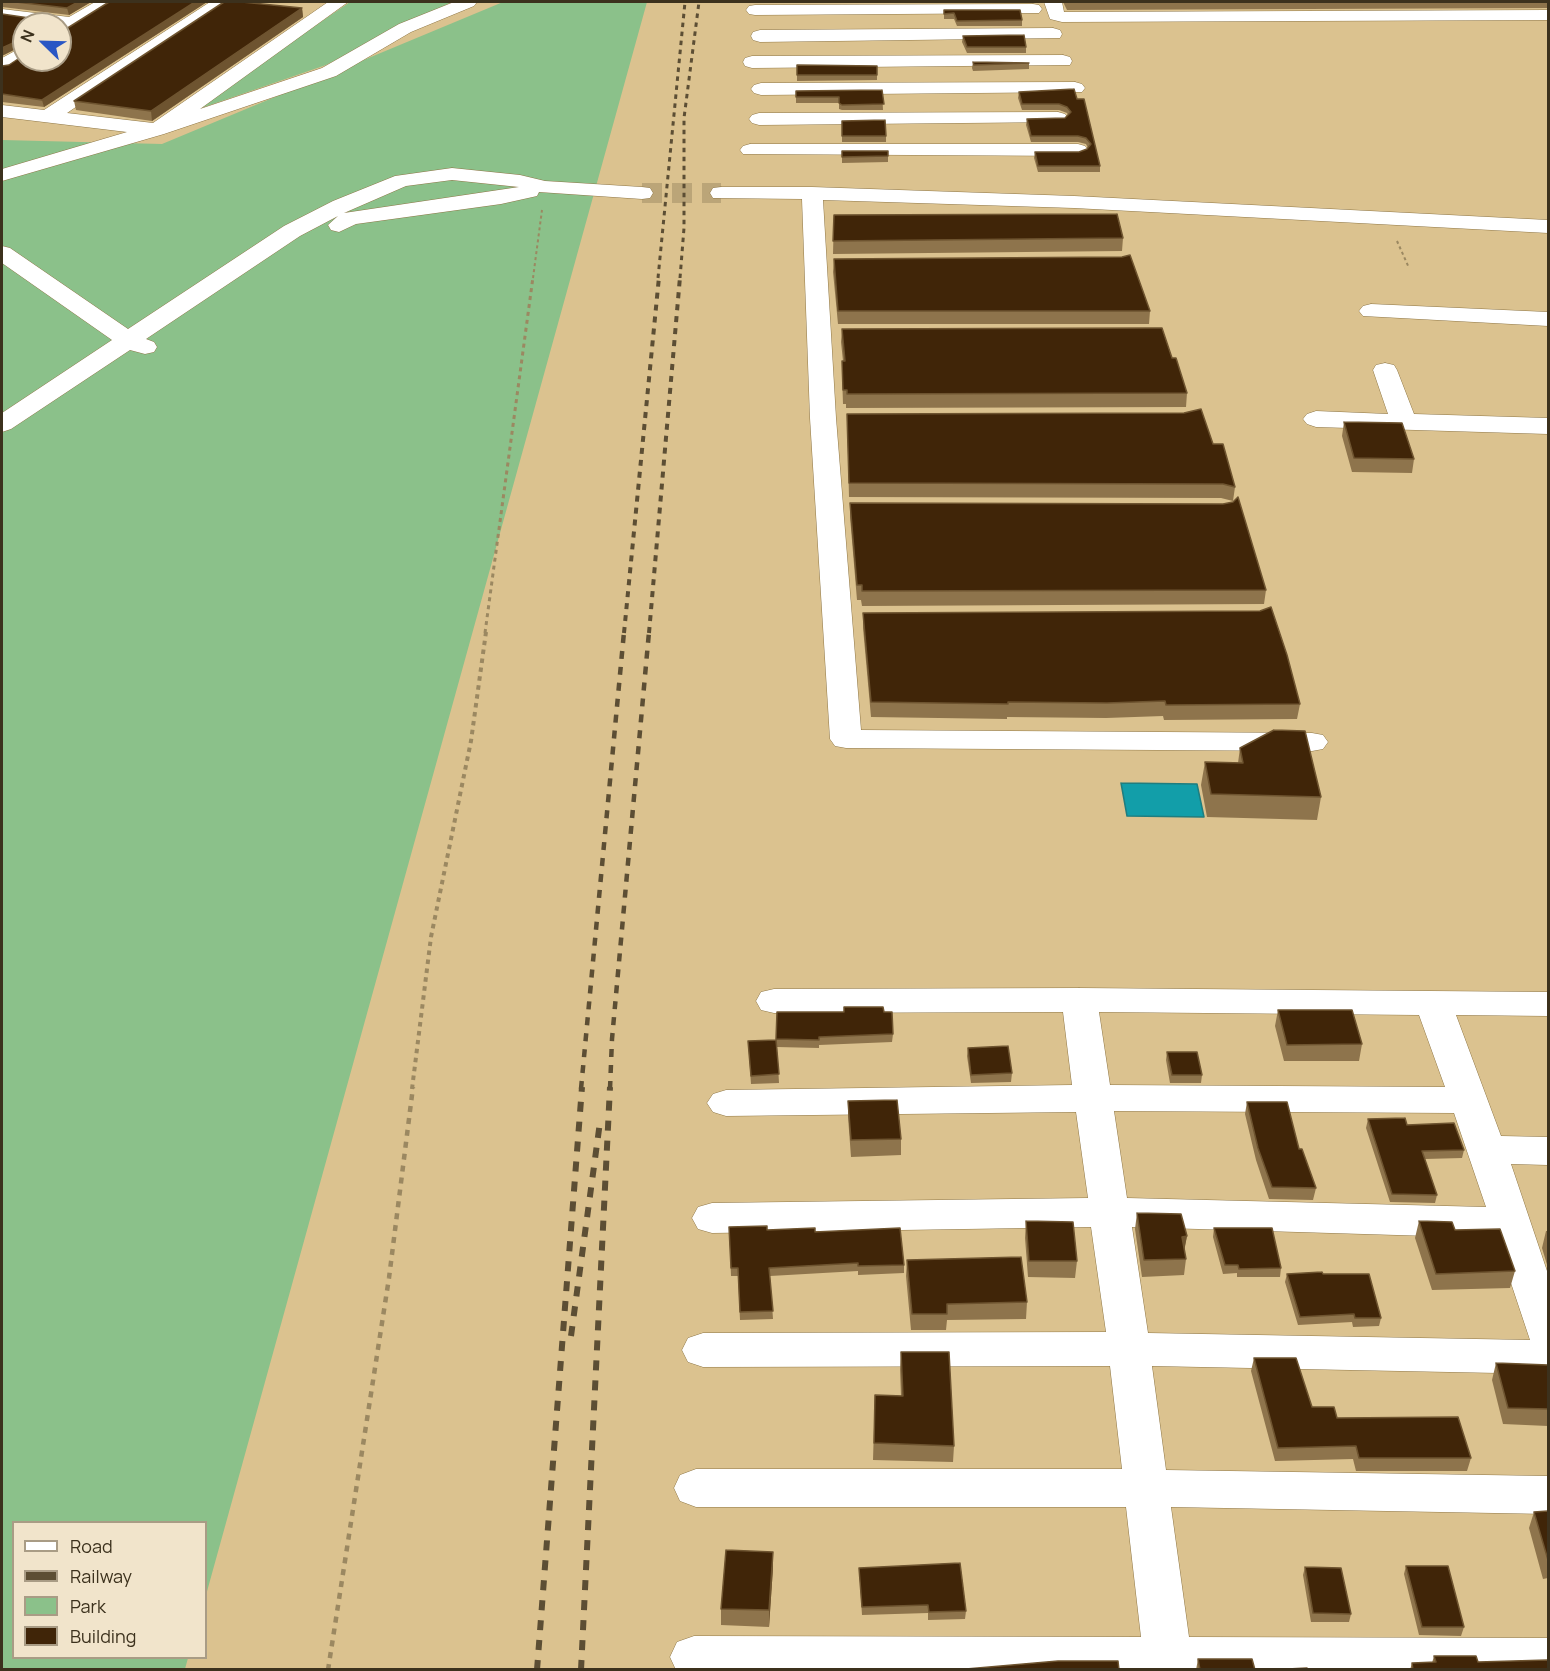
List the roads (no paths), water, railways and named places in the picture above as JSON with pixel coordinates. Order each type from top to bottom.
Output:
[{"type":"street","points":[[72,22],[107,2]]},
{"type":"street","points":[[47,117],[221,2]]},
{"type":"street","points":[[2,175],[157,130],[329,72],[405,28],[468,2]]},
{"type":"street","points":[[1053,2],[1056,15],[1062,17],[1548,15]]},
{"type":"street","points":[[2,111],[157,130],[332,6]]},
{"type":"street","points":[[302,9],[332,6]]},
{"type":"street","points":[[907,6],[923,149],[932,196]]},
{"type":"street","points":[[755,10],[907,6],[1033,9]]},
{"type":"street","points":[[759,36],[1053,34]]},
{"type":"street","points":[[752,62],[1063,61]]},
{"type":"street","points":[[761,89],[1075,88]]},
{"type":"street","points":[[759,119],[1058,118]]},
{"type":"street","points":[[750,150],[1077,150]]},
{"type":"street","points":[[2,424],[138,344],[345,212],[402,180],[452,174],[485,177],[545,188],[642,193]]},
{"type":"street","points":[[345,212],[501,198],[545,188]]},
{"type":"street","points":[[721,193],[932,196],[1548,228]]},
{"type":"street","points":[[812,193],[827,263],[835,418],[850,617],[846,740],[1312,742]]},
{"type":"street","points":[[2,253],[138,344]]},
{"type":"street","points":[[1371,310],[1548,319]]},
{"type":"street","points":[[2,446],[138,344]]},
{"type":"street","points":[[1385,370],[1404,422]]},
{"type":"street","points":[[1316,419],[1548,426]]},
{"type":"street","points":[[774,1001],[1079,1000],[1548,1004]]},
{"type":"street","points":[[1079,1000],[1091,1098],[1129,1349],[1168,1663]]},
{"type":"street","points":[[1433,1003],[1487,1150],[1548,1334]]},
{"type":"street","points":[[726,1103],[1091,1098],[1469,1100]]},
{"type":"street","points":[[1487,1150],[1548,1151]]},
{"type":"street","points":[[712,1218],[1109,1212],[1511,1223]]},
{"type":"street","points":[[703,1350],[1129,1349],[1548,1357]]},
{"type":"street","points":[[696,1488],[1146,1488],[1548,1495]]},
{"type":"street","points":[[694,1657],[1168,1663],[1548,1659]]},
{"type":"water","points":[[1121,783],[1197,784],[1204,817],[1127,816]]},
{"type":"tunnel","points":[[642,193],[721,193]]},
{"type":"railway","points":[[658,278],[685,2]]},
{"type":"railway","points":[[680,278],[684,228],[684,118],[699,2]]},
{"type":"railway","points":[[624,633],[659,277]]},
{"type":"railway","points":[[649,633],[680,277]]},
{"type":"railway","points":[[581,1089],[624,632]]},
{"type":"railway","points":[[610,1089],[612,1039],[649,632]]},
{"type":"railway","points":[[537,1670],[582,1087]]},
{"type":"railway","points":[[581,1670],[610,1087]]},
{"type":"railway","points":[[571,1336],[600,1122]]}]
